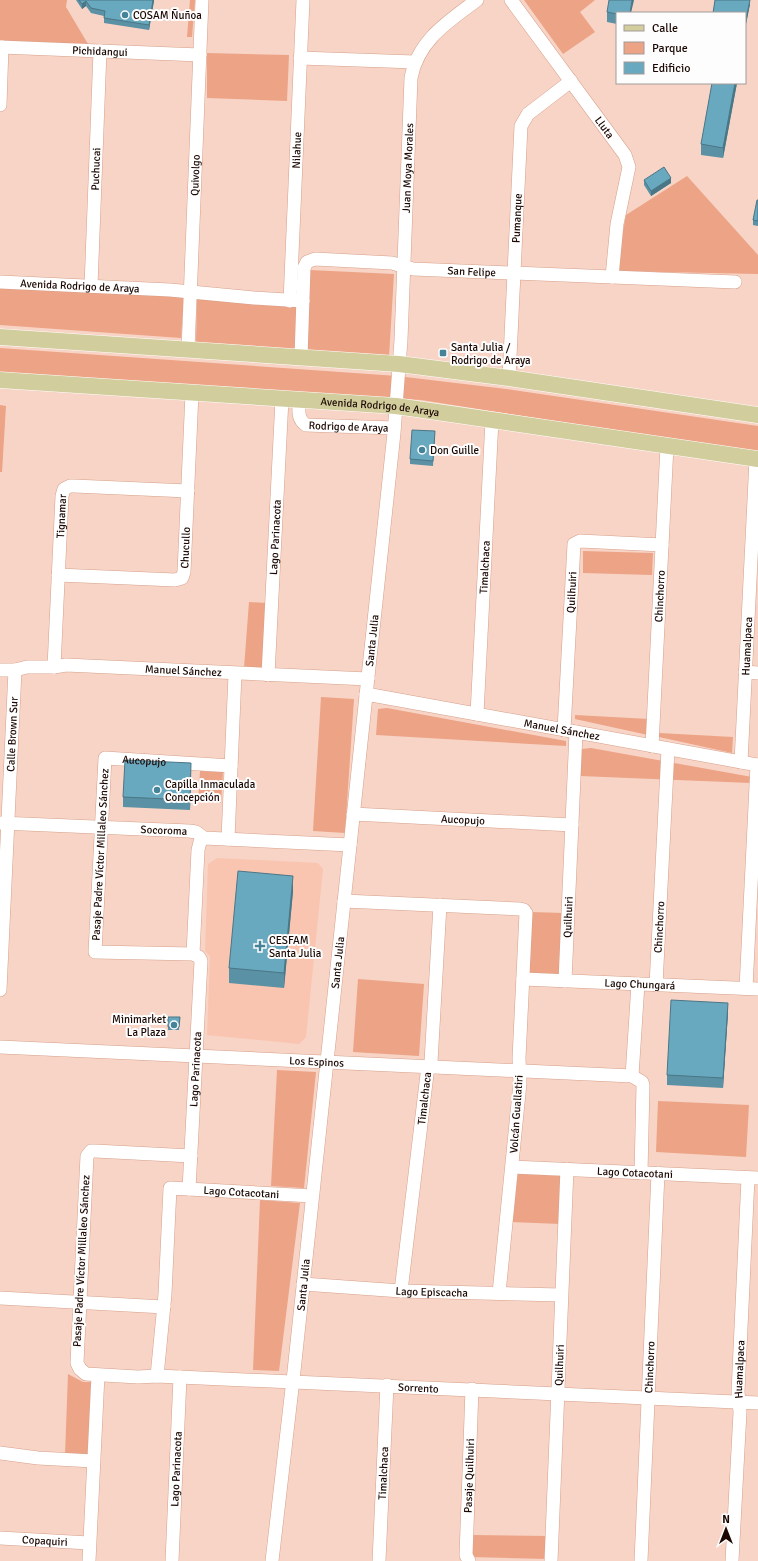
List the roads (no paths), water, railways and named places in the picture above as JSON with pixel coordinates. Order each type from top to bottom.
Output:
[{"type":"main road","points":[[0,337],[399,364],[509,378],[758,415]]},
{"type":"main road","name":"Avenida Rodrigo de Araya","points":[[0,380],[396,406],[757,459]]},
{"type":"street","name":"Quivolgo","points":[[188,350],[202,0]]},
{"type":"street","name":"Nilahue","points":[[296,301],[300,58],[303,0]]},
{"type":"street","name":"Juan Moya Morales","points":[[399,364],[410,85],[415,62],[424,46],[436,32],[477,0]]},
{"type":"street","name":"Lluta","points":[[511,0],[625,155],[628,162],[628,171],[617,224],[612,277]]},
{"type":"street","name":"Pichidangui","points":[[1,47],[200,55]]},
{"type":"street","points":[[0,105],[1,47]]},
{"type":"street","name":"Puchucai","points":[[90,286],[100,51]]},
{"type":"street","points":[[300,58],[415,62]]},
{"type":"street","name":"Pumanque","points":[[509,378],[519,133],[528,114],[570,81]]},
{"type":"street","name":"San Felipe","points":[[301,357],[296,301],[304,268],[310,260],[320,259],[392,263],[412,269],[735,282]]},
{"type":"street","name":"Avenida Rodrigo de Araya","points":[[0,282],[190,292],[296,301]]},
{"type":"street","name":"Santa Julia","points":[[272,1561],[293,1381],[368,679],[394,428],[399,364]]},
{"type":"street","name":"Chucullo","points":[[58,575],[175,580],[182,578],[184,572],[192,393]]},
{"type":"street","name":"Lago Parinacota","points":[[268,675],[282,399]]},
{"type":"street","name":"Rodrigo de Araya","points":[[299,400],[298,416],[306,425],[394,428]]},
{"type":"street","name":"Timalchaca","points":[[477,714],[492,420]]},
{"type":"street","name":"Chinchorro","points":[[652,746],[667,446]]},
{"type":"street","name":"Huamalpaca","points":[[740,762],[752,672],[757,459]]},
{"type":"street","name":"Tignamar","points":[[54,667],[62,492],[67,487],[74,486],[188,491]]},
{"type":"street","name":"Quilhuiri","points":[[565,981],[572,825],[570,731],[574,544],[580,541],[662,545]]},
{"type":"street","name":"Manuel Sánchez","points":[[0,670],[66,665],[368,679]]},
{"type":"street","name":"Calle Brown Sur","points":[[0,990],[4,823],[15,670]]},
{"type":"street","points":[[228,839],[235,674]]},
{"type":"street","name":"Manuel Sánchez","points":[[366,694],[757,765]]},
{"type":"street","name":"Chinchorro","points":[[656,985],[668,749]]},
{"type":"street","name":"Aucopujo","points":[[105,758],[231,766]]},
{"type":"street","name":"Pasaje Padre Víctor Millaleo Sánchez","points":[[105,758],[95,952],[193,954]]},
{"type":"street","points":[[752,988],[757,765]]},
{"type":"street","name":"Aucopujo","points":[[353,814],[572,825]]},
{"type":"street","name":"Socoroma","points":[[4,823],[189,831],[196,832],[204,838],[350,845]]},
{"type":"street","name":"Lago Parinacota","points":[[189,1189],[201,961],[199,957],[193,954],[198,850],[200,842],[204,838]]},
{"type":"street","points":[[344,901],[440,905]]},
{"type":"street","name":"Timalchaca","points":[[401,1291],[428,1066],[431,1062],[440,905]]},
{"type":"street","name":"Volcán Guallatiri","points":[[440,905],[520,909],[524,910],[526,915],[519,1058],[520,1083],[499,1293]]},
{"type":"street","name":"Lago Chungará","points":[[523,979],[752,988]]},
{"type":"street","points":[[638,984],[632,1076],[642,1082],[643,1085],[641,1173]]},
{"type":"street","name":"Los Espinos","points":[[0,1046],[632,1076]]},
{"type":"street","name":"Pasaje Padre Víctor Millaleo Sánchez","points":[[80,1369],[77,1363],[86,1160],[88,1153],[95,1151],[191,1156]]},
{"type":"street","name":"Lago Cotacotani","points":[[512,1167],[753,1178]]},
{"type":"street","name":"Quilhuiri","points":[[551,1561],[567,1169]]},
{"type":"street","name":"Chinchorro","points":[[641,1561],[658,1173]]},
{"type":"street","name":"Huamalpaca","points":[[732,1561],[740,1412],[738,1392],[753,1178]]},
{"type":"street","name":"Lago Cotacotani","points":[[164,1307],[170,1188],[312,1196]]},
{"type":"street","name":"Lago Episcacha","points":[[303,1284],[401,1291],[561,1295]]},
{"type":"street","points":[[0,1298],[164,1307],[157,1376]]},
{"type":"street","name":"Sorrento","points":[[80,1369],[86,1374],[98,1375],[138,1377],[180,1376],[758,1403]]},
{"type":"street","points":[[89,1561],[98,1375]]},
{"type":"street","name":"Lago Parinacota","points":[[172,1561],[180,1376]]},
{"type":"street","name":"Timalchaca","points":[[378,1561],[387,1385]]},
{"type":"street","name":"Pasaje Quilhuiri","points":[[469,1561],[466,1555],[472,1389]]},
{"type":"street","points":[[0,1453],[44,1459],[93,1461]]},
{"type":"street","name":"Copaquiri","points":[[0,1538],[90,1542]]},
{"type":"place","name":"COSAM Ñuñoa","points":[[125,15]]},
{"type":"place","name":"Santa Julia / Rodrigo de Araya","points":[[443,353]]},
{"type":"place","name":"Don Guille","points":[[422,450]]},
{"type":"place","name":"Capilla Inmaculada Concepción","points":[[157,790]]},
{"type":"place","name":"CESFAM Santa Julia","points":[[260,946]]},
{"type":"place","name":"Minimarket La Plaza","points":[[174,1025]]}]
